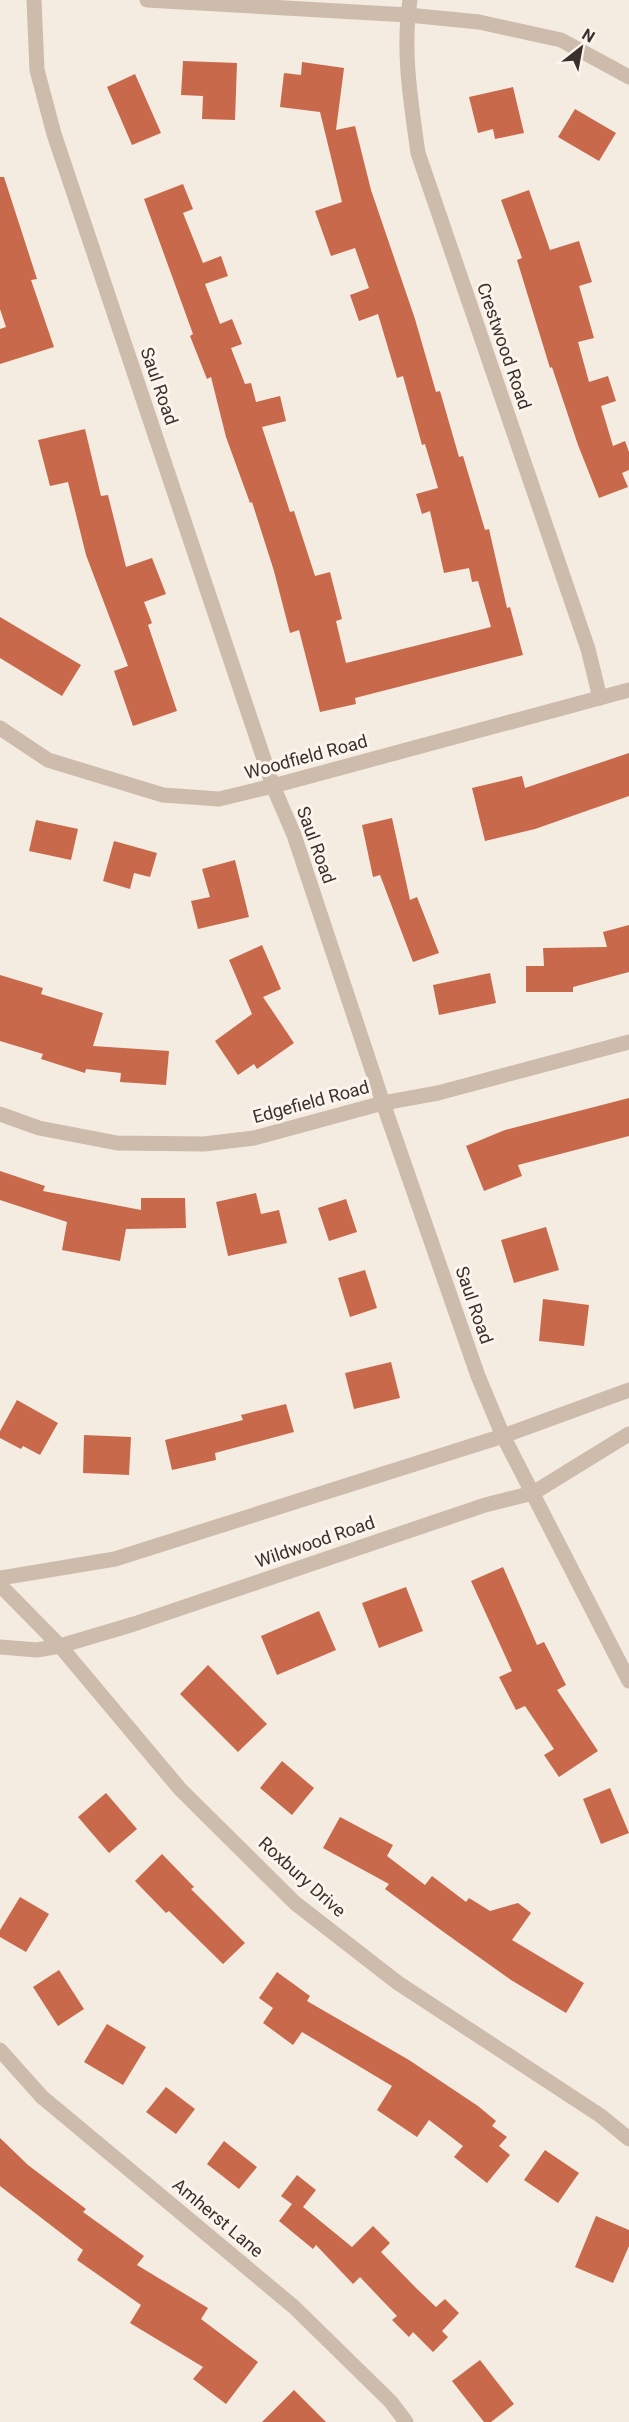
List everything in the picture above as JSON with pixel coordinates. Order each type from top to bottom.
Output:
[{"type":"street","name":"Saul Road","points":[[34,0],[37,70],[54,134],[273,786],[294,834],[383,1103],[478,1376],[503,1436],[629,1680]]},
{"type":"street","points":[[147,0],[409,7],[561,40],[629,77]]},
{"type":"street","name":"Crestwood Road","points":[[409,7],[408,82],[418,153],[588,649],[600,698]]},
{"type":"street","name":"Woodfield Road","points":[[0,728],[48,759],[163,795],[219,799],[629,690]]},
{"type":"street","name":"Edgefield Road","points":[[0,1114],[39,1128],[117,1143],[204,1144],[254,1138],[383,1103],[438,1093],[629,1042]]},
{"type":"street","points":[[0,1578],[115,1559],[503,1436],[629,1389]]},
{"type":"street","name":"Wildwood Road","points":[[0,1647],[38,1650],[60,1646],[145,1620],[485,1504],[533,1493],[629,1434]]},
{"type":"street","name":"Roxbury Drive","points":[[0,1586],[60,1646],[180,1789],[295,1903],[398,1983],[601,2116],[629,2139]]},
{"type":"street","name":"Amherst Lane","points":[[0,2050],[42,2097],[294,2307],[391,2402],[406,2422]]},
{"type":"building","points":[[183,61],[237,63],[235,120],[202,119],[203,96],[181,95]]},
{"type":"building","points":[[302,62],[344,68],[336,130],[355,126],[371,190],[415,319],[436,392],[440,391],[459,457],[463,456],[485,530],[489,529],[507,608],[510,607],[523,655],[355,698],[356,704],[320,712],[299,630],[290,633],[274,571],[252,502],[250,503],[226,437],[211,377],[207,379],[190,336],[193,334],[144,199],[183,184],[193,209],[183,213],[203,263],[221,256],[228,276],[205,284],[220,324],[232,319],[242,344],[231,348],[245,384],[251,383],[256,402],[280,396],[286,421],[262,427],[290,512],[294,511],[315,576],[330,572],[342,619],[336,621],[346,663],[491,627],[478,581],[472,582],[469,568],[444,573],[430,511],[422,514],[416,494],[438,488],[425,444],[422,445],[403,376],[397,378],[378,314],[359,321],[350,295],[369,288],[355,248],[331,256],[315,211],[342,202],[320,112],[280,107],[284,73],[301,75]]},
{"type":"building","points":[[135,74],[161,133],[132,145],[107,87]]},
{"type":"building","points":[[513,87],[524,133],[495,139],[493,129],[478,133],[469,97]]},
{"type":"building","points":[[575,109],[616,133],[599,161],[558,137]]},
{"type":"building","points":[[0,177],[4,177],[37,279],[31,280],[54,347],[0,364],[0,329],[6,327],[0,309]]},
{"type":"building","points":[[529,190],[550,250],[579,241],[592,282],[579,286],[594,338],[578,342],[589,382],[608,376],[616,401],[601,406],[613,446],[625,441],[629,452],[629,470],[622,473],[628,487],[599,498],[578,445],[552,367],[550,368],[517,260],[522,258],[501,200]]},
{"type":"building","points":[[85,429],[101,496],[108,495],[126,567],[152,558],[166,594],[144,602],[152,623],[148,625],[177,711],[133,726],[114,671],[128,666],[86,555],[68,482],[50,486],[38,440]]},
{"type":"building","points":[[0,617],[81,665],[62,696],[0,658]]},
{"type":"building","points":[[629,753],[629,796],[535,829],[485,841],[472,788],[522,776],[525,788]]},
{"type":"building","points":[[392,818],[410,900],[417,897],[439,953],[413,962],[380,875],[373,877],[362,825]]},
{"type":"building","points":[[36,820],[78,829],[71,860],[29,851]]},
{"type":"building","points":[[114,841],[157,853],[150,877],[134,873],[130,889],[103,881]]},
{"type":"building","points":[[235,860],[249,917],[198,929],[191,901],[210,897],[202,869]]},
{"type":"building","points":[[629,925],[629,972],[573,987],[573,992],[526,992],[526,966],[544,966],[543,948],[607,947],[603,932]]},
{"type":"building","points":[[262,945],[281,989],[263,997],[294,1043],[257,1069],[254,1064],[238,1075],[215,1041],[252,1014],[229,960]]},
{"type":"building","points":[[490,973],[496,1003],[439,1015],[433,985]]},
{"type":"building","points":[[0,975],[43,988],[41,994],[103,1013],[93,1046],[169,1051],[166,1085],[120,1082],[121,1073],[86,1069],[85,1073],[41,1059],[43,1054],[0,1041]]},
{"type":"building","points":[[629,1098],[629,1136],[518,1165],[522,1176],[484,1191],[466,1146],[505,1130]]},
{"type":"building","points":[[0,1171],[45,1186],[43,1191],[141,1210],[141,1198],[185,1198],[186,1228],[126,1229],[120,1261],[62,1250],[67,1222],[0,1200]]},
{"type":"building","points":[[256,1193],[261,1214],[279,1210],[287,1243],[228,1256],[216,1202]]},
{"type":"building","points":[[346,1199],[357,1232],[329,1241],[318,1208]]},
{"type":"building","points":[[546,1227],[559,1270],[514,1283],[501,1240]]},
{"type":"building","points":[[365,1270],[377,1308],[350,1317],[338,1278]]},
{"type":"building","points":[[543,1299],[589,1305],[584,1346],[539,1341]]},
{"type":"building","points":[[391,1362],[400,1398],[354,1409],[345,1373]]},
{"type":"building","points":[[17,1400],[58,1423],[40,1455],[23,1446],[21,1449],[0,1438],[0,1431]]},
{"type":"building","points":[[286,1404],[294,1432],[215,1453],[216,1460],[172,1470],[165,1440],[243,1420],[241,1415]]},
{"type":"building","points":[[84,1435],[131,1437],[129,1475],[83,1473]]},
{"type":"building","points":[[503,1567],[537,1645],[544,1642],[566,1685],[557,1690],[598,1751],[559,1777],[544,1755],[554,1749],[525,1706],[516,1710],[499,1677],[512,1671],[471,1581]]},
{"type":"building","points":[[406,1587],[423,1631],[379,1648],[362,1603]]},
{"type":"building","points":[[319,1611],[336,1650],[277,1675],[261,1636]]},
{"type":"building","points":[[208,1665],[267,1724],[238,1752],[180,1694]]},
{"type":"building","points":[[282,1761],[314,1788],[292,1815],[260,1788]]},
{"type":"building","points":[[610,1788],[629,1833],[601,1844],[583,1799]]},
{"type":"building","points":[[106,1793],[137,1829],[109,1853],[78,1817]]},
{"type":"building","points":[[340,1817],[393,1845],[387,1856],[425,1885],[432,1876],[466,1902],[469,1898],[490,1911],[518,1903],[531,1913],[512,1940],[584,1983],[566,2013],[511,1980],[445,1933],[385,1889],[389,1884],[323,1848]]},
{"type":"building","points":[[162,1854],[194,1887],[191,1889],[245,1943],[223,1964],[169,1911],[166,1913],[135,1881]]},
{"type":"building","points":[[20,1897],[49,1914],[26,1952],[0,1937],[0,1930]]},
{"type":"building","points":[[59,1970],[84,2009],[58,2026],[33,1987]]},
{"type":"building","points":[[277,1972],[310,1996],[307,2001],[409,2060],[478,2106],[496,2121],[492,2126],[507,2137],[499,2146],[510,2155],[487,2183],[454,2157],[463,2146],[429,2120],[417,2137],[377,2110],[392,2086],[302,2032],[293,2045],[263,2023],[273,2008],[259,1998]]},
{"type":"building","points":[[107,2024],[146,2047],[123,2085],[84,2062]]},
{"type":"building","points":[[166,2087],[195,2109],[176,2134],[146,2112]]},
{"type":"building","points":[[0,2138],[28,2165],[86,2209],[83,2212],[144,2256],[137,2265],[208,2308],[201,2319],[258,2362],[226,2404],[193,2379],[203,2367],[130,2323],[141,2305],[77,2260],[83,2250],[0,2186]]},
{"type":"building","points":[[224,2141],[257,2167],[239,2189],[207,2164]]},
{"type":"building","points":[[545,2150],[579,2173],[558,2203],[524,2180]]},
{"type":"building","points":[[297,2175],[316,2190],[303,2207],[352,2247],[373,2226],[390,2243],[381,2252],[416,2288],[436,2307],[445,2299],[459,2313],[442,2331],[448,2337],[433,2352],[413,2332],[409,2337],[392,2320],[397,2316],[360,2277],[353,2284],[316,2245],[313,2249],[279,2221],[292,2204],[281,2196]]},
{"type":"building","points":[[596,2216],[629,2230],[629,2246],[613,2283],[575,2267]]},
{"type":"building","points":[[480,2360],[514,2404],[491,2422],[484,2422],[452,2381]]},
{"type":"building","points":[[294,2390],[326,2422],[262,2422]]}]
